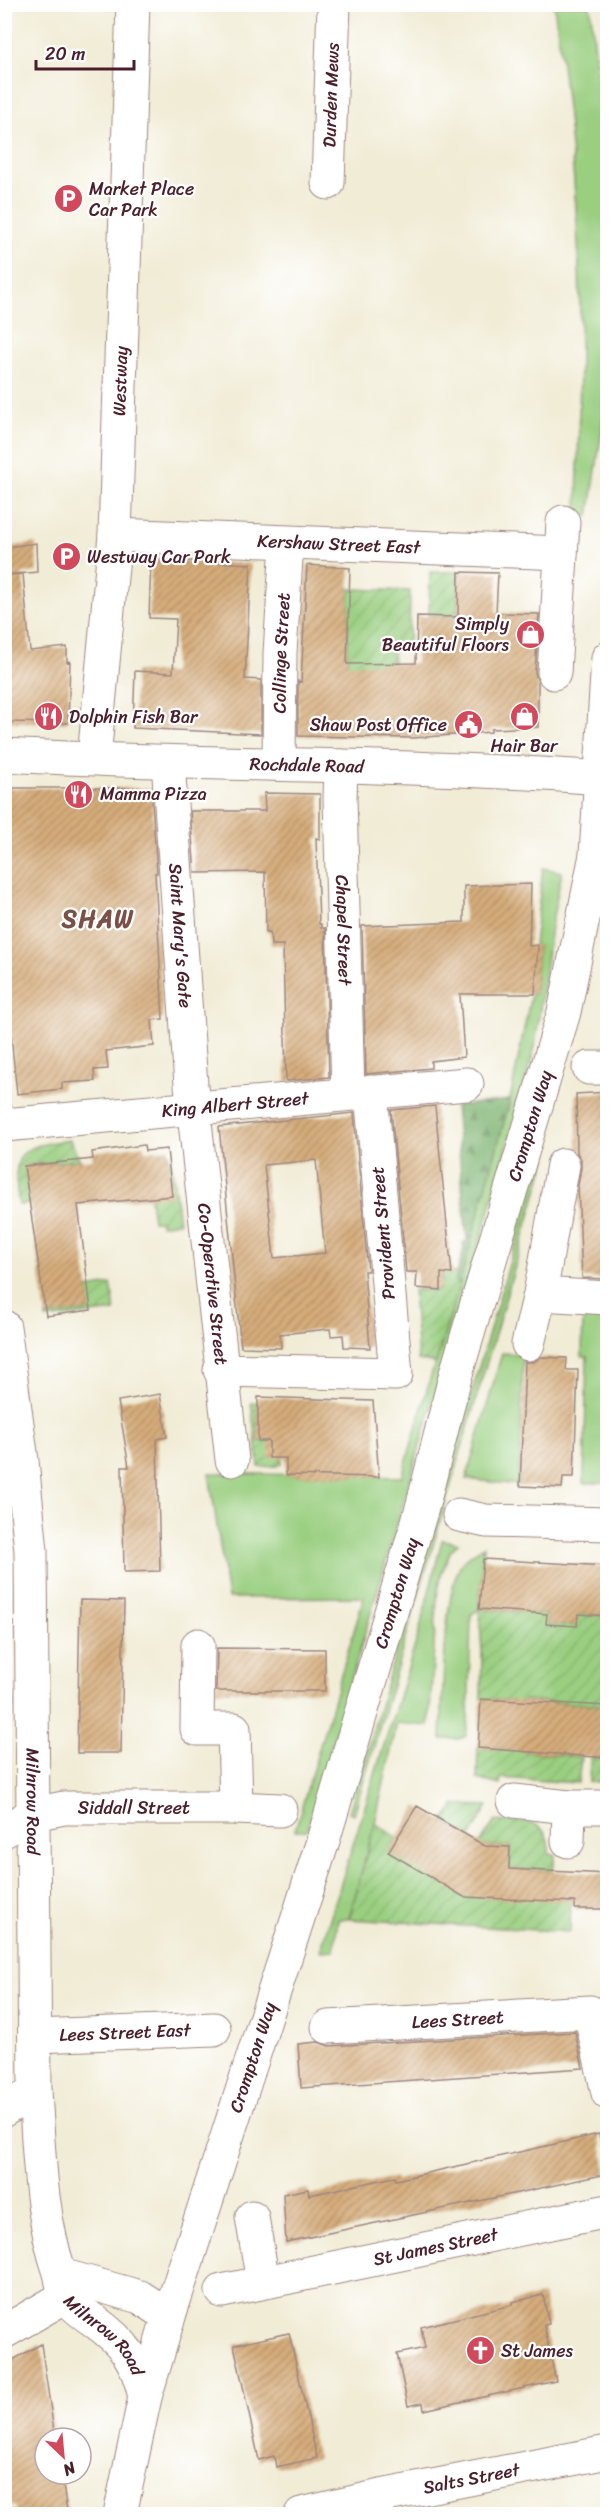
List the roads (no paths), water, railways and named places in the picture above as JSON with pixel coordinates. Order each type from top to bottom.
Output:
[{"type":"street","name":"Westway","points":[[94,758],[115,535],[133,4]]},
{"type":"street","name":"Durden Mews","points":[[328,183],[334,4]]},
{"type":"street","name":"Kershaw Street East","points":[[115,535],[287,543],[562,538],[554,673]]},
{"type":"street","name":"Collinge Street","points":[[279,764],[280,652],[287,543]]},
{"type":"street","name":"Crompton Way","points":[[120,2514],[145,2397],[321,1844],[422,1508],[455,1377],[564,1012],[596,855],[604,778],[608,658]]},
{"type":"street","name":"Rochdale Road","points":[[4,755],[507,771],[604,778]]},
{"type":"street","name":"Saint Mary's Gate","points":[[168,762],[193,1108]]},
{"type":"street","name":"Chapel Street","points":[[342,766],[340,798],[359,1093]]},
{"type":"street","name":"King Albert Street","points":[[4,1125],[466,1084]]},
{"type":"street","name":"Provident Street","points":[[220,1370],[396,1374],[359,1093]]},
{"type":"street","name":"Co-Operative Street","points":[[193,1108],[220,1370],[232,1460]]},
{"type":"street","points":[[528,1344],[540,1294],[563,1165]]},
{"type":"street","points":[[540,1294],[608,1298]]},
{"type":"street","name":"Milnrow Road","points":[[4,1327],[14,1463],[31,1551],[35,2091],[40,2166],[51,2246],[63,2286],[80,2311],[116,2337],[130,2353],[139,2372],[145,2397]]},
{"type":"street","points":[[459,1515],[486,1521],[608,1524]]},
{"type":"street","points":[[198,1645],[197,1729],[234,1730],[236,1808]]},
{"type":"street","points":[[514,1801],[569,1807],[608,1807]]},
{"type":"street","points":[[568,1841],[569,1807]]},
{"type":"street","name":"Siddall Street","points":[[4,1831],[33,1814],[64,1808],[280,1810]]},
{"type":"street","name":"Lees Street","points":[[328,2027],[590,2012],[608,2093]]},
{"type":"street","name":"Lees Street East","points":[[35,2036],[214,2029]]},
{"type":"street","points":[[4,2110],[35,2091]]},
{"type":"street","name":"St James Street","points":[[222,2291],[608,2211]]},
{"type":"street","points":[[252,2217],[263,2282]]},
{"type":"street","name":"Milnrow Road","points":[[63,2286],[140,2297],[169,2316]]},
{"type":"street","points":[[4,2332],[63,2286]]},
{"type":"street","name":"Salts Street","points":[[301,2514],[378,2506],[608,2452]]},
{"type":"place","name":"Market Place Car Park","points":[[68,199]]},
{"type":"place","name":"Westway Car Park","points":[[66,557]]},
{"type":"place","name":"Simply Beautiful Floors","points":[[530,634]]},
{"type":"place","name":"Dolphin Fish Bar","points":[[48,717]]},
{"type":"place","name":"Hair Bar","points":[[524,717]]},
{"type":"place","name":"Shaw Post Office","points":[[468,725]]},
{"type":"place","name":"Mamma Pizza","points":[[79,794]]},
{"type":"place","name":"St James","points":[[480,2351]]},
{"type":"district","name":"SHAW","points":[[98,919]]}]
